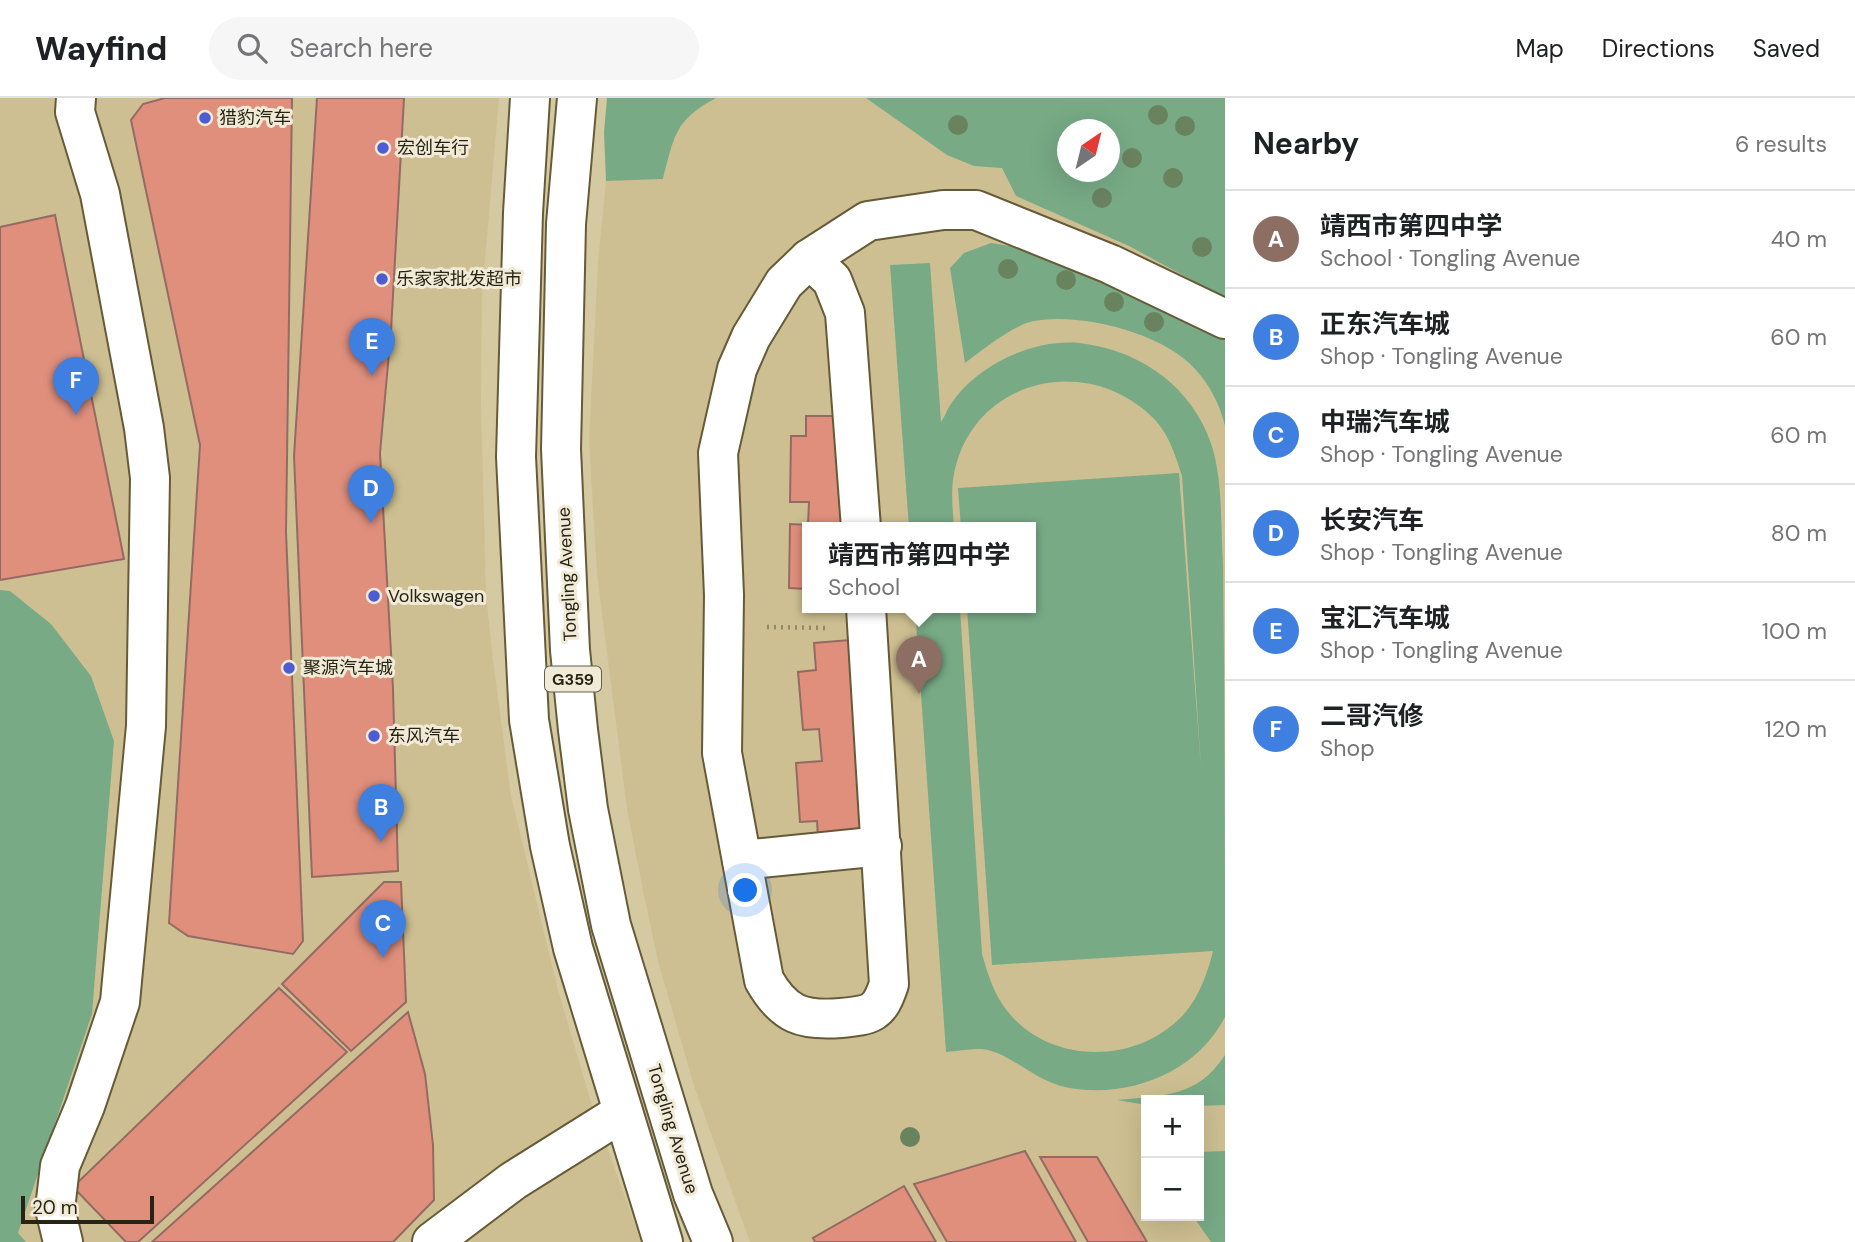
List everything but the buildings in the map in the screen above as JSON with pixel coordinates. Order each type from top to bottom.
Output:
[{"type":"main road","points":[[63,1242],[55,1209],[60,1166],[85,1105],[120,1002],[146,726],[150,478],[144,428],[102,207],[75,112],[76,98]]},
{"type":"main road","name":"G359","points":[[530,98],[523,213],[516,457],[529,720],[550,846],[573,948],[663,1242]]},
{"type":"main road","name":"Tongling Avenue","points":[[577,98],[566,224],[561,449],[570,650],[580,743],[588,809],[611,925],[693,1194],[713,1242]]},
{"type":"main road","points":[[866,618],[889,984],[883,1002],[870,1015],[812,1020],[792,1012],[775,999],[764,980],[722,753],[724,627],[718,453],[737,369],[751,337],[784,283],[809,259],[867,221],[943,210],[976,210],[1110,264],[1225,319]]},
{"type":"main road","points":[[809,259],[832,280],[845,313],[861,522]]},
{"type":"main road","points":[[742,860],[882,846]]},
{"type":"main road","points":[[432,1242],[535,1166],[623,1112]]},
{"type":"path","points":[[724,627],[866,618]]},
{"type":"shaded area","name":"聚源汽车城","points":[[0,98],[499,98],[482,294],[481,404],[486,595],[493,660],[511,796],[558,990],[591,1102],[641,1242],[26,1242],[17,1234],[92,1014],[114,741],[91,676],[51,624],[10,591],[0,590]]},
{"type":"shaded area","points":[[716,98],[1225,98],[1225,1242],[750,1242],[695,1089],[658,961],[627,809],[597,574],[589,440],[598,262],[606,181],[663,179],[674,137],[690,112]]},
{"type":"green space","points":[[607,98],[716,98],[692,114],[678,131],[663,179],[606,181],[604,132]]},
{"type":"green space","points":[[866,98],[1225,98],[1225,298],[1129,246],[1016,196],[1002,168],[974,166],[947,155]]},
{"type":"green space","points":[[991,243],[1029,249],[1175,313],[1225,339],[1225,426],[1214,396],[1195,369],[1163,345],[1120,328],[1074,320],[1034,321],[1008,333],[965,363],[950,268],[964,253]]},
{"type":"green space","points":[[930,263],[941,422],[962,390],[975,377],[1007,357],[1043,345],[1079,343],[1119,352],[1155,370],[1185,397],[1197,414],[1212,448],[1219,480],[1223,563],[1225,1017],[1212,1037],[1196,1054],[1177,1068],[1134,1086],[1111,1090],[1065,1087],[1045,1080],[988,1050],[946,1052],[915,613],[960,613],[982,954],[999,999],[1026,1030],[1071,1050],[1120,1050],[1144,1042],[1165,1030],[1184,1014],[1202,984],[1213,951],[992,965],[967,613],[1036,613],[1036,522],[961,522],[958,488],[1179,473],[1201,768],[1182,476],[1174,451],[1162,428],[1150,415],[1123,395],[1092,384],[1061,382],[1031,387],[1004,399],[980,420],[963,446],[953,480],[954,522],[909,522],[890,265]]},
{"type":"green space","points":[[0,590],[10,591],[51,624],[91,676],[114,741],[92,1014],[18,1233],[26,1242],[0,1242]]},
{"type":"green space","points":[[1225,1055],[1225,1105],[1204,1106],[1204,1095],[1164,1095],[1191,1087],[1214,1069]]},
{"type":"green space","points":[[1141,1097],[1141,1104],[1117,1100]]},
{"type":"green space","points":[[1225,1151],[1225,1242],[1211,1242],[1196,1221],[1204,1221],[1204,1152]]},
{"type":"place","name":"猎豹汽车","points":[[205,118]]},
{"type":"place","name":"宏创车行","points":[[383,148]]},
{"type":"place","name":"乐家家批发超市","points":[[382,279]]},
{"type":"place","name":"宝汇汽车城","points":[[372,376]]},
{"type":"place","name":"二哥汽修","points":[[76,415]]},
{"type":"place","name":"长安汽车","points":[[371,523]]},
{"type":"place","name":"Volkswagen","points":[[374,596]]},
{"type":"place","name":"聚源汽车城","points":[[289,668]]},
{"type":"place","name":"靖西市第四中学","points":[[919,694]]},
{"type":"place","name":"东风汽车","points":[[374,736]]},
{"type":"place","name":"正东汽车城","points":[[381,842]]},
{"type":"place","name":"中瑞汽车城","points":[[383,958]]}]
